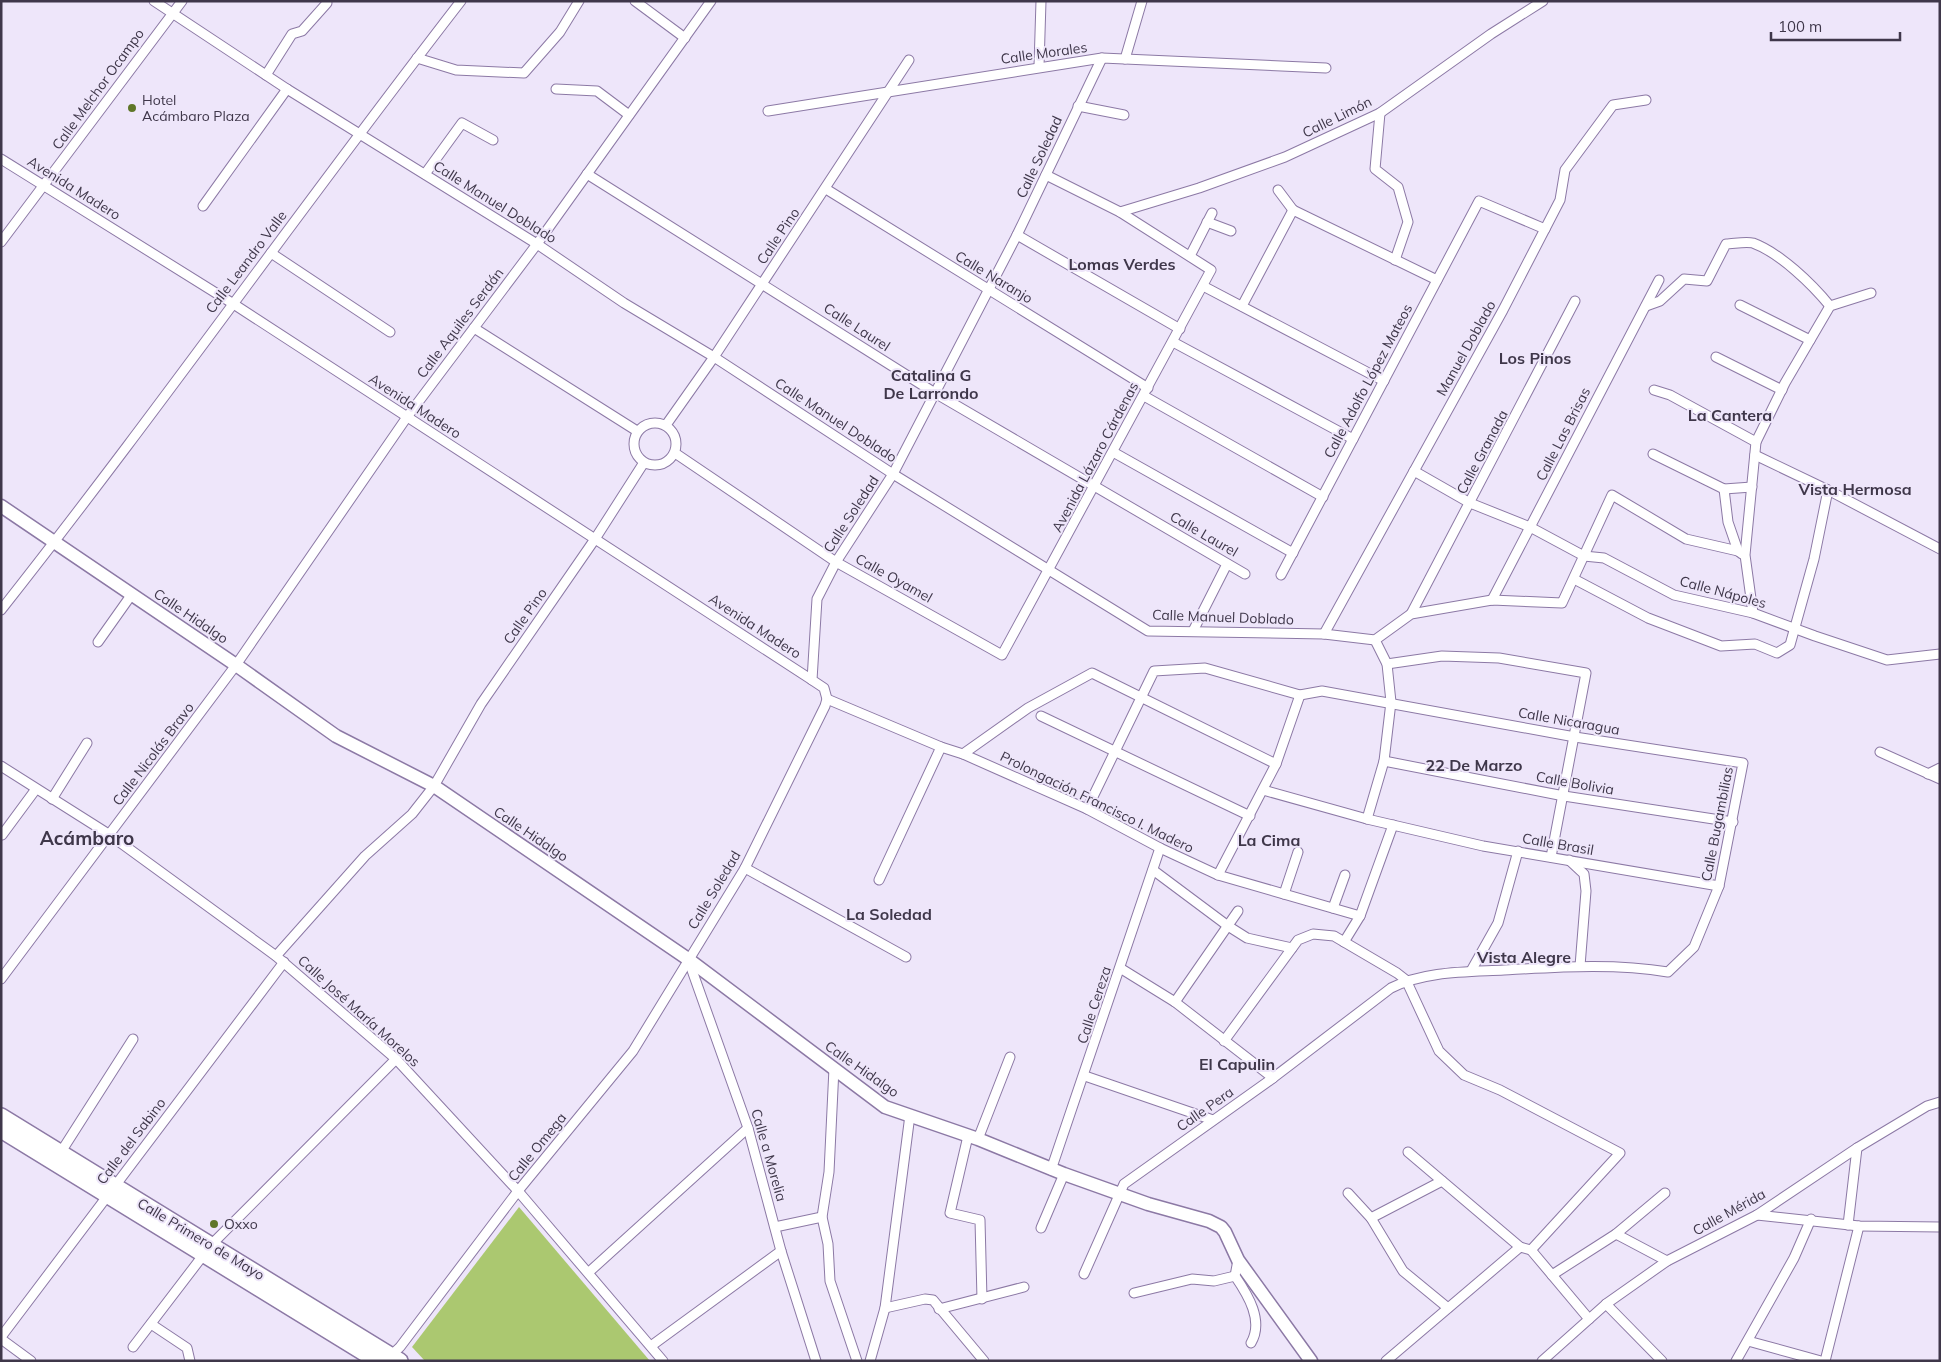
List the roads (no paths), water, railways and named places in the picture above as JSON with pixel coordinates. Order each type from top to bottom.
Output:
[{"type":"main road","name":"Calle Primero de Mayo","points":[[1,1116],[57,1158],[110,1192],[393,1358]]},
{"type":"main road","name":"Calle Primero de Mayo","points":[[1,1130],[57,1158]]},
{"type":"street","name":"Calle Manuel Doblado","points":[[154,1],[266,76],[537,244],[624,303],[714,357],[893,474],[1148,630],[1324,634],[1376,642]]},
{"type":"street","name":"Calle Melchor Ocampo","points":[[1,242],[44,187],[171,13],[182,1]]},
{"type":"street","name":"Calle Leandro Valle","points":[[1,610],[55,542],[232,303],[461,1]]},
{"type":"street","points":[[417,58],[456,70],[524,73],[560,32],[579,1]]},
{"type":"street","points":[[635,1],[685,38]]},
{"type":"street","name":"Calle Aquiles Serdán","points":[[236,665],[407,417],[537,244],[711,1]]},
{"type":"street","points":[[1039,66],[1042,1]]},
{"type":"street","points":[[1125,59],[1142,1]]},
{"type":"street","name":"Calle Limón","points":[[1120,212],[1199,188],[1285,158],[1380,113],[1491,34],[1543,1]]},
{"type":"street","points":[[266,76],[292,34],[302,31],[327,3]]},
{"type":"street","name":"Calle Morales","points":[[768,111],[1039,66],[1102,58],[1326,68]]},
{"type":"street","name":"Calle Soledad","points":[[812,680],[817,599],[836,562],[893,474],[1017,234],[1102,58]]},
{"type":"street","name":"Calle Pino","points":[[666,425],[714,357],[826,189],[909,60]]},
{"type":"street","points":[[203,206],[287,89]]},
{"type":"street","points":[[556,89],[597,91],[630,115]]},
{"type":"street","name":"Manuel Doblado","points":[[1324,634],[1545,229],[1560,200],[1565,170],[1613,105],[1646,100]]},
{"type":"street","points":[[1078,106],[1124,115]]},
{"type":"street","points":[[1380,113],[1375,169],[1398,187],[1408,222],[1395,260]]},
{"type":"street","points":[[425,174],[462,123],[493,140]]},
{"type":"street","name":"Avenida Madero","points":[[1,159],[232,303],[812,680]]},
{"type":"street","name":"Calle Laurel","points":[[587,174],[935,393],[1245,574]]},
{"type":"street","points":[[1046,175],[1120,212],[1190,256],[1212,212]]},
{"type":"street","name":"Calle Naranjo","points":[[826,189],[987,289],[1146,392],[1323,497]]},
{"type":"street","points":[[1278,190],[1293,210],[1437,280]]},
{"type":"street","name":"Calle Adolfo López Mateos","points":[[1281,575],[1480,201],[1545,229]]},
{"type":"street","points":[[1242,306],[1293,210]]},
{"type":"street","points":[[1207,222],[1231,231]]},
{"type":"street","points":[[1017,234],[1180,329]]},
{"type":"street","points":[[1646,306],[1660,301],[1684,279],[1707,280],[1726,244],[1752,243],[1781,260],[1812,284],[1830,306]]},
{"type":"street","points":[[271,253],[390,332]]},
{"type":"street","name":"Avenida Lázaro Cárdenas","points":[[1002,655],[1204,286],[1211,270],[1190,256]]},
{"type":"street","name":"Calle Las Brisas","points":[[1492,600],[1659,280]]},
{"type":"street","points":[[1204,286],[1384,381]]},
{"type":"street","points":[[1741,553],[1752,487],[1756,442],[1782,390],[1830,306],[1871,294]]},
{"type":"street","name":"Calle Granada","points":[[1411,614],[1575,300]]},
{"type":"street","points":[[1740,305],[1810,340]]},
{"type":"street","points":[[474,328],[637,431]]},
{"type":"street","points":[[1173,342],[1353,439]]},
{"type":"street","points":[[1716,357],[1782,390]]},
{"type":"street","points":[[1654,390],[1670,395],[1756,442]]},
{"type":"street","points":[[650,423],[666,425],[676,437],[675,453],[661,466],[643,464],[633,449],[637,431],[650,423]]},
{"type":"street","points":[[1113,452],[1293,553]]},
{"type":"street","name":"Calle Oyamel","points":[[675,453],[836,562],[1002,655]]},
{"type":"street","points":[[1653,454],[1724,489],[1752,487]]},
{"type":"street","points":[[1755,455],[1828,490],[1940,549]]},
{"type":"street","name":"Calle Pino","points":[[434,786],[480,704],[595,539],[643,464]]},
{"type":"street","points":[[1414,470],[1470,503]]},
{"type":"street","points":[[1724,489],[1728,522],[1741,553],[1753,613]]},
{"type":"street","points":[[1574,579],[1648,618],[1721,646],[1755,644],[1777,653],[1790,645],[1814,558],[1828,490]]},
{"type":"street","points":[[1368,820],[1384,761],[1391,702],[1386,662],[1376,642],[1411,614],[1492,600],[1562,602],[1612,494],[1686,539],[1741,553]]},
{"type":"street","name":"Calle Nápoles","points":[[1470,503],[1530,526],[1584,556],[1604,558],[1674,595],[1753,613],[1887,660],[1940,654]]},
{"type":"street","name":"Calle Hidalgo","points":[[1,506],[236,665],[336,736],[434,786],[688,959],[885,1107],[973,1138],[1051,1170],[1120,1194],[1209,1221],[1221,1227],[1226,1232],[1238,1260],[1311,1361]]},
{"type":"street","points":[[1193,631],[1227,564]]},
{"type":"street","points":[[98,642],[132,594]]},
{"type":"street","points":[[1386,662],[1442,656],[1499,658],[1586,673],[1551,857]]},
{"type":"street","name":"Calle Nicolás Bravo","points":[[1,979],[236,665]]},
{"type":"street","points":[[1087,809],[1154,671],[1205,668],[1300,695],[1276,764],[1218,875]]},
{"type":"street","points":[[963,754],[1028,708],[1092,673],[1276,764]]},
{"type":"street","points":[[812,680],[824,688],[827,698]]},
{"type":"street","name":"Calle Nicaragua","points":[[1300,695],[1322,691],[1575,736],[1743,763]]},
{"type":"street","name":"Calle Soledad","points":[[688,959],[745,868],[827,698]]},
{"type":"street","name":"Prolongación Francisco I. Madero","points":[[827,698],[940,747],[963,754],[1087,809],[1160,848],[1218,875],[1360,916]]},
{"type":"street","points":[[1041,716],[1250,816]]},
{"type":"street","points":[[52,799],[87,743]]},
{"type":"street","points":[[879,880],[940,747]]},
{"type":"street","points":[[1880,752],[1940,779]]},
{"type":"street","name":"Calle Bolivia","points":[[1384,761],[1564,796],[1733,822]]},
{"type":"street","name":"Calle Bugambilias","points":[[1406,980],[1471,971],[1580,966],[1640,967],[1668,972],[1694,947],[1719,886],[1743,763]]},
{"type":"street","name":"Calle José María Morelos","points":[[1,766],[110,835],[280,959],[396,1059],[518,1191],[663,1361]]},
{"type":"street","points":[[1928,774],[1940,768]]},
{"type":"street","name":"Calle del Sabino","points":[[1,1338],[280,959],[366,856],[412,814],[434,786]]},
{"type":"street","points":[[2,835],[36,789]]},
{"type":"street","name":"Calle Brasil","points":[[1263,790],[1368,820],[1483,846],[1719,886]]},
{"type":"street","points":[[1344,942],[1360,916],[1393,825]]},
{"type":"street","name":"Calle Cereza","points":[[1051,1170],[1160,848]]},
{"type":"street","points":[[1471,971],[1498,923],[1518,851]]},
{"type":"street","points":[[1284,894],[1298,852]]},
{"type":"street","points":[[1569,860],[1584,874],[1586,891],[1580,966]]},
{"type":"street","points":[[745,868],[906,957]]},
{"type":"street","points":[[1153,870],[1247,938],[1292,948]]},
{"type":"street","points":[[1333,908],[1344,875]]},
{"type":"street","points":[[1174,1002],[1238,912]]},
{"type":"street","points":[[1224,1041],[1298,940],[1313,934],[1334,936],[1397,973],[1406,980],[1439,1051],[1464,1075],[1500,1090],[1620,1153],[1531,1250]]},
{"type":"street","name":"Calle a Morelia","points":[[688,959],[748,1128],[813,1359]]},
{"type":"street","name":"Calle Omega","points":[[393,1358],[518,1191],[633,1051],[688,959]]},
{"type":"street","points":[[1120,968],[1174,1002],[1273,1078]]},
{"type":"street","name":"Calle Pera","points":[[1084,1274],[1124,1184],[1273,1078],[1391,988],[1406,980]]},
{"type":"street","points":[[57,1158],[133,1039]]},
{"type":"street","points":[[982,1299],[980,1220],[950,1213],[973,1138],[1010,1058]]},
{"type":"street","points":[[133,1346],[207,1250],[396,1059]]},
{"type":"street","points":[[834,1068],[829,1172],[822,1216],[828,1244],[830,1281],[857,1361]]},
{"type":"street","points":[[1084,1076],[1212,1120]]},
{"type":"street","name":"Calle Mérida","points":[[1542,1361],[1606,1304],[1667,1261],[1758,1215],[1857,1148],[1927,1106],[1940,1102]]},
{"type":"street","points":[[870,1361],[885,1308],[910,1116]]},
{"type":"street","points":[[589,1272],[748,1128]]},
{"type":"street","points":[[1848,1225],[1857,1148]]},
{"type":"street","points":[[1408,1152],[1520,1247],[1531,1250],[1589,1320]]},
{"type":"street","points":[[1041,1228],[1064,1174]]},
{"type":"street","points":[[1371,1218],[1442,1181]]},
{"type":"street","points":[[1552,1275],[1616,1234],[1665,1193]]},
{"type":"street","points":[[1348,1194],[1371,1218],[1403,1271],[1448,1308]]},
{"type":"street","points":[[1758,1215],[1811,1219],[1859,1226],[1940,1227]]},
{"type":"street","points":[[775,1227],[822,1216]]},
{"type":"street","points":[[1736,1361],[1794,1258],[1811,1219]]},
{"type":"street","points":[[1825,1361],[1859,1226]]},
{"type":"street","points":[[1616,1234],[1667,1261]]},
{"type":"street","points":[[1386,1361],[1520,1247]]},
{"type":"street","points":[[651,1346],[781,1250]]},
{"type":"street","points":[[1238,1260],[1235,1276],[1255,1313],[1256,1334],[1251,1343]]},
{"type":"street","points":[[1134,1293],[1192,1279],[1214,1281],[1235,1276]]},
{"type":"street","points":[[940,1309],[1024,1287]]},
{"type":"street","points":[[885,1308],[925,1299],[933,1300],[984,1361]]},
{"type":"street","points":[[1606,1304],[1662,1361]]},
{"type":"street","points":[[151,1324],[187,1348],[190,1361]]},
{"type":"street","points":[[1,1338],[31,1361]]},
{"type":"street","points":[[1748,1341],[1821,1361]]},
{"type":"place","name":"Hotel Acámbaro Plaza","points":[[132,108]]},
{"type":"place","name":"Oxxo","points":[[214,1224]]},
{"type":"district","name":"Lomas Verdes","points":[[1122,264]]},
{"type":"district","name":"Los Pinos","points":[[1535,358]]},
{"type":"district","name":"Catalina G De Larrondo","points":[[931,384]]},
{"type":"district","name":"La Cantera","points":[[1730,415]]},
{"type":"district","name":"Vista Hermosa","points":[[1855,489]]},
{"type":"district","name":"22 De Marzo","points":[[1474,765]]},
{"type":"district","name":"Acámbaro","points":[[87,838]]},
{"type":"district","name":"La Cima","points":[[1269,840]]},
{"type":"district","name":"La Soledad","points":[[889,914]]},
{"type":"district","name":"Vista Alegre","points":[[1524,957]]},
{"type":"district","name":"El Capulin","points":[[1237,1064]]}]
